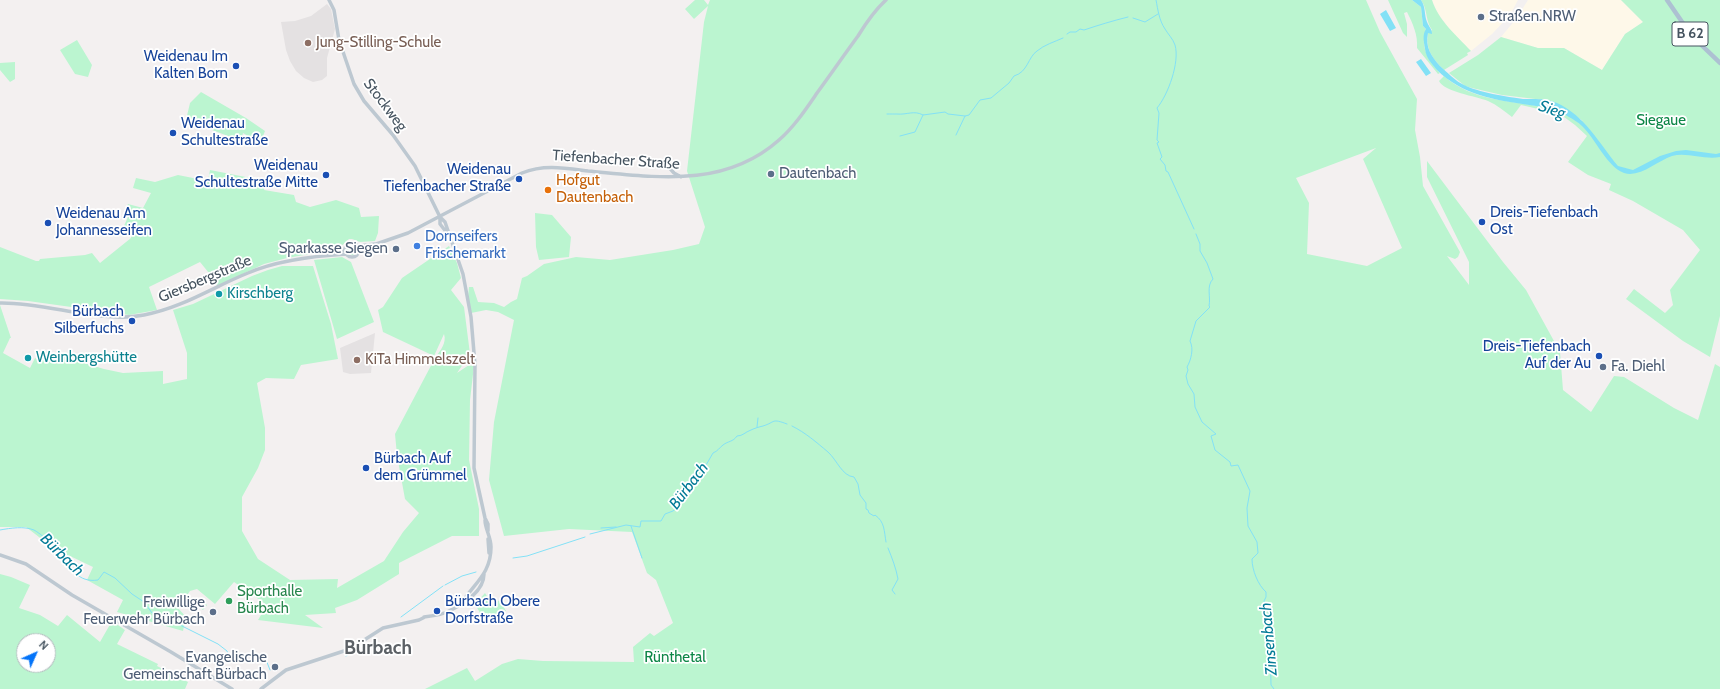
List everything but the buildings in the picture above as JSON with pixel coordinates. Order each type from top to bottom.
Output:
[{"type":"main road","name":"B 62","points":[[1667,0],[1691,35],[1720,62]]},
{"type":"street","name":"Stockweg","points":[[261,689],[286,670],[342,652],[378,630],[447,612],[462,604],[477,591],[484,580],[484,574],[490,554],[488,544],[489,536],[485,525],[485,518],[476,480],[473,456],[475,365],[472,329],[463,274],[449,236],[440,224],[440,216],[415,166],[393,135],[364,101],[354,84],[339,40],[334,10],[329,0]]},
{"type":"street","name":"Tiefenbacher Straße","points":[[440,216],[522,173],[542,167],[659,177],[701,176],[729,169],[764,151],[779,140],[792,127],[869,19],[886,0]]},
{"type":"street","points":[[667,165],[674,173],[682,177]]},
{"type":"street","points":[[359,248],[378,244],[408,233],[440,216]]},
{"type":"street","points":[[350,243],[354,243],[359,248],[358,255],[354,257],[349,257],[345,252],[346,245],[350,243]]},
{"type":"street","name":"Giersbergstraße","points":[[0,303],[30,304],[96,315],[133,317],[156,313],[183,304],[233,279],[264,267],[289,261],[345,252]]},
{"type":"street","points":[[0,556],[26,564],[72,595],[178,655],[232,689]]},
{"type":"shaded area","points":[[1432,0],[1518,0],[1510,15],[1492,34],[1471,51],[1451,31],[1437,12]]},
{"type":"shaded area","points":[[1528,0],[1621,0],[1643,22],[1625,34],[1602,70],[1564,48],[1538,48],[1501,37],[1516,19]]},
{"type":"shaded area","name":"Jung-Stilling-Schule","points":[[327,4],[331,9],[335,29],[327,58],[327,76],[322,80],[313,82],[304,78],[296,71],[290,61],[286,50],[281,22],[295,21],[311,16]]},
{"type":"shaded area","name":"KiTa Himmelszelt","points":[[375,333],[371,373],[350,374],[343,372],[340,348]]},
{"type":"green space","name":"Rünthetal","points":[[695,0],[704,0],[708,5],[710,0],[1366,0],[1380,32],[1417,99],[1415,130],[1423,186],[1460,252],[1458,257],[1455,259],[1447,256],[1469,285],[1469,262],[1427,177],[1427,161],[1526,290],[1560,352],[1563,390],[1591,412],[1614,376],[1624,377],[1674,408],[1698,420],[1715,364],[1720,367],[1720,689],[425,689],[467,668],[475,681],[502,664],[518,659],[543,661],[634,662],[633,647],[650,633],[654,636],[673,623],[656,580],[647,573],[632,532],[569,529],[504,536],[489,480],[494,422],[514,320],[498,312],[486,310],[471,313],[468,296],[469,287],[473,287],[478,302],[494,303],[504,307],[517,299],[522,278],[544,264],[576,257],[610,260],[673,250],[699,244],[705,227],[687,171],[704,22],[708,6],[694,19],[685,9]],"holes":[[[1376,148],[1363,159],[1402,248],[1367,266],[1307,254],[1309,203],[1296,178]]]},
{"type":"green space","points":[[1388,0],[1412,0],[1421,7],[1423,26],[1426,29],[1424,42],[1426,53],[1440,73],[1438,74],[1417,48],[1416,34],[1407,12],[1404,13],[1407,24],[1407,37],[1403,33]]},
{"type":"green space","points":[[1421,0],[1432,0],[1443,21],[1471,51],[1467,53],[1468,55],[1444,70],[1433,58],[1429,49],[1427,39],[1428,33],[1432,30]]},
{"type":"green space","name":"Siegaue","points":[[1621,0],[1720,0],[1720,316],[1710,357],[1683,341],[1626,299],[1634,289],[1665,313],[1673,305],[1670,290],[1700,250],[1683,230],[1633,201],[1609,190],[1611,184],[1588,175],[1568,162],[1587,136],[1560,114],[1521,105],[1512,117],[1500,108],[1483,99],[1454,91],[1442,85],[1439,81],[1444,76],[1455,84],[1478,95],[1543,107],[1583,121],[1552,101],[1502,95],[1472,88],[1465,86],[1449,73],[1478,55],[1501,37],[1538,48],[1564,48],[1602,70],[1625,34],[1643,22]]},
{"type":"green space","points":[[77,40],[92,65],[88,77],[75,74],[60,50]]},
{"type":"green space","points":[[15,62],[15,79],[10,82],[0,70],[0,63]]},
{"type":"green space","points":[[201,92],[246,118],[265,131],[261,141],[253,139],[243,133],[241,141],[186,120],[190,103]]},
{"type":"green space","points":[[210,170],[266,181],[264,190],[294,195],[296,202],[310,207],[336,200],[359,208],[361,217],[379,216],[378,233],[375,241],[360,242],[349,239],[338,249],[287,258],[264,264],[217,286],[213,278],[200,262],[149,287],[157,310],[129,315],[28,301],[0,299],[0,247],[36,261],[39,261],[40,259],[92,253],[100,263],[131,238],[132,232],[123,228],[128,217],[123,215],[128,204],[143,208],[151,193],[133,188],[136,178],[155,182],[178,175],[208,181]]},
{"type":"green space","points":[[535,213],[552,215],[571,237],[569,257],[539,260],[536,247]]},
{"type":"green space","points":[[352,245],[357,250],[352,255],[347,250]]},
{"type":"green space","points":[[449,246],[457,263],[461,278],[451,290],[464,307],[470,354],[457,373],[469,365],[474,366],[470,400],[469,460],[479,509],[479,536],[452,536],[399,563],[399,574],[357,600],[335,608],[336,613],[305,615],[323,628],[258,620],[267,605],[234,582],[215,604],[197,589],[190,591],[178,608],[186,617],[183,631],[117,612],[123,600],[87,580],[93,567],[70,556],[67,561],[61,554],[26,527],[0,527],[0,305],[11,338],[3,353],[30,368],[35,358],[39,360],[44,351],[104,369],[123,373],[163,371],[163,384],[187,379],[187,353],[173,310],[193,304],[268,270],[282,266],[313,266],[331,324],[338,359],[301,365],[294,379],[266,378],[257,383],[265,428],[265,450],[258,468],[242,497],[242,531],[258,559],[290,580],[338,579],[337,588],[384,561],[403,532],[419,513],[405,499],[397,455],[395,434],[442,347],[445,337],[444,334],[434,356],[383,332],[378,310],[383,307],[402,278]]},
{"type":"green space","points":[[342,257],[351,262],[374,322],[337,339],[314,260]]},
{"type":"green space","points":[[0,574],[30,585],[19,608],[40,615],[58,626],[67,615],[100,642],[112,621],[125,630],[117,644],[158,664],[157,666],[188,682],[185,689],[0,689]]},
{"type":"green space","points":[[485,593],[492,604],[500,600],[506,611],[485,622],[475,604]]},
{"type":"green space","points":[[198,598],[207,605],[203,610],[194,603]]},
{"type":"water","points":[[1412,0],[1421,0],[1424,5],[1426,19],[1432,32],[1432,34],[1428,33],[1427,38],[1431,55],[1454,79],[1470,88],[1484,92],[1523,99],[1553,101],[1567,108],[1584,123],[1618,166],[1633,170],[1660,156],[1676,151],[1686,150],[1716,154],[1720,153],[1720,157],[1708,158],[1678,155],[1666,158],[1636,173],[1624,173],[1618,170],[1607,159],[1587,131],[1576,121],[1564,114],[1555,110],[1504,101],[1468,91],[1457,85],[1437,70],[1430,61],[1425,49],[1424,34],[1426,29],[1423,26],[1421,7]]},
{"type":"water","points":[[1386,10],[1396,28],[1390,31],[1380,14]]},
{"type":"water","points":[[1421,59],[1431,73],[1426,76],[1416,62]]},
{"type":"waterway","name":"Zinsenbach","points":[[1156,0],[1161,22],[1172,39],[1176,52],[1176,60],[1169,87],[1157,108],[1159,113],[1157,140],[1159,142],[1157,143],[1162,157],[1160,159],[1165,165],[1166,171],[1168,172],[1194,229]]},
{"type":"waterway","points":[[1133,18],[1145,22],[1158,14]]},
{"type":"waterway","points":[[1067,34],[1070,32],[1076,32],[1080,29],[1084,30],[1128,17]]},
{"type":"waterway","points":[[956,135],[965,116],[969,115],[980,100],[991,98],[1009,83],[1014,76],[1019,74],[1025,68],[1034,54],[1046,45],[1063,38]]},
{"type":"waterway","points":[[887,114],[913,113],[923,115],[945,112],[948,114],[965,116]]},
{"type":"waterway","points":[[900,136],[915,132],[923,115]]},
{"type":"waterway","name":"Zinsenbach","points":[[1196,234],[1200,244],[1200,251],[1207,263],[1213,279],[1209,288],[1210,307],[1196,321],[1190,341],[1192,354],[1187,367],[1188,370],[1186,376],[1188,384],[1194,394],[1195,407],[1202,422],[1216,434],[1211,436],[1215,450],[1230,462],[1231,466],[1238,465],[1250,491],[1247,508],[1248,526],[1257,542],[1258,553],[1252,559],[1252,563],[1258,581],[1266,592],[1264,601],[1269,611],[1268,615],[1270,618],[1267,621],[1268,629],[1266,634],[1270,637],[1271,685],[1274,689]]},
{"type":"waterway","points":[[757,427],[758,418]]},
{"type":"waterway","name":"Bürbach","points":[[590,534],[626,525],[640,527],[641,521],[661,521],[665,514],[673,511],[679,506],[684,498],[684,488],[695,484],[713,453],[723,445],[737,436],[774,421],[787,424]]},
{"type":"waterway","name":"Bürbach","points":[[792,426],[828,452],[846,474],[854,477],[858,484],[860,495],[866,503],[866,509],[869,513],[874,516],[875,515],[881,521],[886,542]]},
{"type":"waterway","points":[[631,526],[642,558]]},
{"type":"waterway","name":"Bürbach","points":[[601,528],[616,527]]},
{"type":"waterway","name":"Bürbach","points":[[0,530],[13,528],[34,530],[61,553],[71,569],[80,577],[98,580],[104,572],[115,578],[132,594],[144,602],[152,613],[174,622],[218,644],[227,651],[230,659],[255,661],[265,657],[270,670]]},
{"type":"waterway","name":"Bürbach","points":[[513,558],[527,556],[585,537]]},
{"type":"waterway","name":"Bürbach","points":[[888,548],[898,579],[892,590],[895,594]]},
{"type":"waterway","name":"Bürbach","points":[[445,585],[462,576],[476,572]]},
{"type":"waterway","name":"Bürbach","points":[[401,617],[443,586]]},
{"type":"waterway","name":"Bürbach","points":[[346,656],[351,653]]},
{"type":"place","name":"Straßen.NRW","points":[[1481,17]]},
{"type":"place","name":"Jung-Stilling-Schule","points":[[308,43]]},
{"type":"place","name":"Weidenau Im Kalten Born","points":[[236,66]]},
{"type":"place","name":"Weidenau Schultestraße","points":[[173,133]]},
{"type":"place","name":"Dautenbach","points":[[771,174]]},
{"type":"place","name":"Weidenau Schultestraße Mitte","points":[[326,175]]},
{"type":"place","name":"Weidenau Tiefenbacher Straße","points":[[519,179]]},
{"type":"place","name":"Hofgut Dautenbach","points":[[548,190]]},
{"type":"place","name":"Dreis-Tiefenbach Ost","points":[[1482,222]]},
{"type":"place","name":"Weidenau Am Johannesseifen","points":[[48,223]]},
{"type":"place","name":"Dornseifers Frischemarkt","points":[[417,246]]},
{"type":"place","name":"Sparkasse Siegen","points":[[396,249]]},
{"type":"place","name":"Kirschberg","points":[[219,294]]},
{"type":"place","name":"Bürbach Silberfuchs","points":[[132,321]]},
{"type":"place","name":"Dreis-Tiefenbach Auf der Au","points":[[1599,356]]},
{"type":"place","name":"Weinbergshütte","points":[[28,358]]},
{"type":"place","name":"KiTa Himmelszelt","points":[[357,360]]},
{"type":"place","name":"Fa. Diehl","points":[[1603,367]]},
{"type":"place","name":"Bürbach Auf dem Grümmel","points":[[366,468]]},
{"type":"place","name":"Sporthalle Bürbach","points":[[229,601]]},
{"type":"place","name":"Bürbach Obere Dorfstraße","points":[[437,611]]},
{"type":"place","name":"Freiwillige Feuerwehr Bürbach","points":[[213,612]]},
{"type":"place","name":"Evangelische Gemeinschaft Bürbach","points":[[275,667]]},
{"type":"district","name":"Bürbach","points":[[378,648]]},
{"type":"water label","name":"Sieg","points":[[1552,110]]}]
